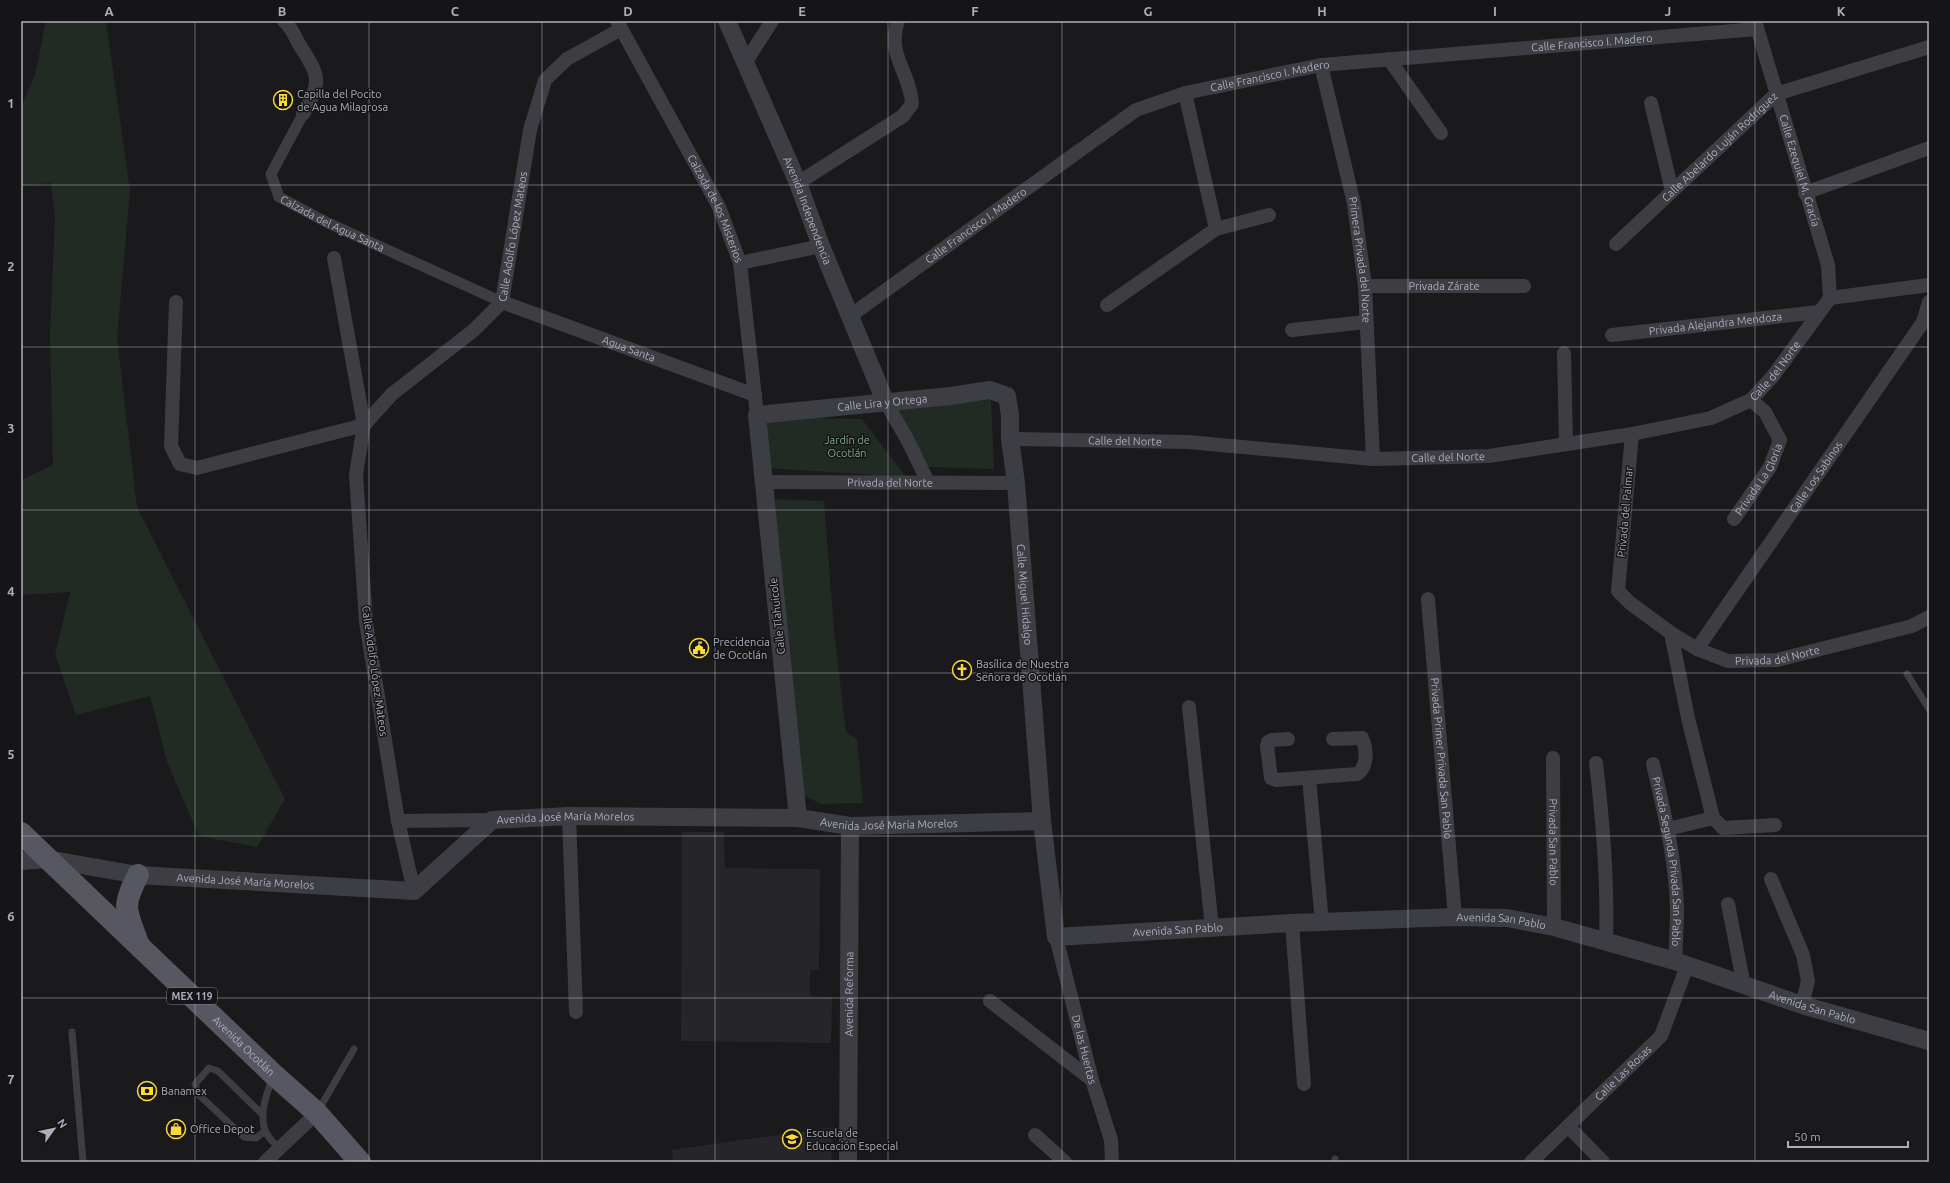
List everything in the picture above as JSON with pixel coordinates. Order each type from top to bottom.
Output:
[{"type":"main road","name":"Avenida Ocotlán","points":[[21,833],[273,1074],[317,1113],[360,1162]]},
{"type":"main road","points":[[138,875],[128,894],[126,910],[138,944]]},
{"type":"street","name":"Avenida Independencia","points":[[726,21],[798,182],[821,246],[885,401]]},
{"type":"street","points":[[745,63],[772,21]]},
{"type":"street","points":[[798,182],[903,116],[912,104],[911,89],[895,51],[894,34],[898,21]]},
{"type":"street","name":"Calzada del Agua Santa","points":[[289,24],[313,63],[317,81],[314,94],[271,174],[279,197],[335,226],[502,302]]},
{"type":"street","name":"Calzada de los Misterios","points":[[619,25],[719,207],[740,263],[757,414]]},
{"type":"street","name":"Calle Adolfo López Mateos","points":[[364,426],[392,394],[474,330],[502,302],[530,130],[545,80],[567,59],[619,25]]},
{"type":"street","name":"Calle Francisco I. Madero","points":[[850,316],[1136,110],[1185,93],[1321,65],[1756,25]]},
{"type":"street","name":"Calle Ezequiel M. Gracía","points":[[1756,25],[1805,193],[1828,265],[1830,298]]},
{"type":"street","name":"Calle Abelardo Luján Rodríguez","points":[[1616,244],[1776,94],[1929,47]]},
{"type":"street","points":[[1389,59],[1441,133]]},
{"type":"street","name":"Primera Privada del Norte","points":[[1321,65],[1354,204],[1365,286],[1373,459]]},
{"type":"street","points":[[1185,93],[1216,229]]},
{"type":"street","points":[[1651,103],[1672,192]]},
{"type":"street","points":[[1805,193],[1929,148]]},
{"type":"street","points":[[1106,305],[1216,229],[1269,215]]},
{"type":"street","points":[[740,263],[821,246]]},
{"type":"street","name":"Calle Adolfo López Mateos","points":[[334,258],[364,426],[356,474],[366,622],[398,821],[414,891]]},
{"type":"street","points":[[1830,298],[1929,285]]},
{"type":"street","name":"Privada Zárate","points":[[1365,286],[1524,286]]},
{"type":"street","name":"Calle del Norte","points":[[1010,439],[1188,442],[1373,459],[1489,456],[1632,434],[1711,418],[1751,400],[1773,376],[1818,312],[1830,298]]},
{"type":"street","points":[[176,302],[171,446],[180,464],[197,468],[364,426]]},
{"type":"street","name":"Agua Santa","points":[[502,302],[755,395]]},
{"type":"street","name":"Calle Los Sabinos","points":[[1697,649],[1923,322],[1929,302]]},
{"type":"street","name":"Privada Alejandra Mendoza","points":[[1612,335],[1818,312]]},
{"type":"street","points":[[1292,330],[1366,322]]},
{"type":"street","points":[[1564,353],[1566,444]]},
{"type":"street","name":"Calle Lira y Ortega","points":[[757,414],[950,396],[990,390],[1007,396]]},
{"type":"street","name":"Calle Miguel Hidalgo","points":[[1007,396],[1010,415],[1010,439],[1016,483],[1042,821],[1056,937]]},
{"type":"street","name":"Privada La Gloria","points":[[1734,520],[1770,467],[1780,440],[1765,412],[1751,400]]},
{"type":"street","points":[[885,401],[907,439],[928,482]]},
{"type":"street","name":"Calle Tlahuicole","points":[[757,414],[798,818]]},
{"type":"street","name":"Privada del Palmar","points":[[1618,591],[1632,434]]},
{"type":"street","name":"Privada del Norte","points":[[763,482],[1016,483]]},
{"type":"street","name":"Privada del Norte","points":[[1618,591],[1630,603],[1671,633],[1697,649],[1728,661],[1777,660],[1912,626],[1929,617]]},
{"type":"street","name":"Privada Primer Privada San Pablo","points":[[1428,599],[1455,917]]},
{"type":"street","points":[[1671,633],[1688,718],[1713,818],[1723,828],[1775,825]]},
{"type":"street","points":[[1189,708],[1212,928]]},
{"type":"street","points":[[1288,739],[1272,740],[1268,742],[1271,778],[1276,780],[1357,774],[1362,770],[1365,766],[1364,743],[1362,738],[1333,739]]},
{"type":"street","name":"Privada San Pablo","points":[[1553,758],[1554,927]]},
{"type":"street","points":[[1596,763],[1605,852],[1607,899],[1606,940]]},
{"type":"street","name":"Privada Segunda Privada San Pablo","points":[[1653,764],[1668,829],[1677,908],[1681,963]]},
{"type":"street","points":[[1309,778],[1322,923]]},
{"type":"street","points":[[569,816],[576,1012]]},
{"type":"street","name":"Avenida José María Morelos","points":[[21,861],[47,859],[138,875],[414,891],[492,820],[569,816],[798,818],[850,826],[1042,821]]},
{"type":"street","points":[[1668,829],[1713,818]]},
{"type":"street","points":[[398,821],[492,820]]},
{"type":"street","name":"Avenida Reforma","points":[[848,1162],[850,826]]},
{"type":"street","points":[[1771,879],[1803,955],[1808,981],[1802,1005]]},
{"type":"street","points":[[1728,904],[1744,986]]},
{"type":"street","name":"Avenida San Pablo","points":[[1056,937],[1292,923],[1455,917],[1507,918],[1554,927],[1606,940],[1681,963],[1802,1005],[1929,1041]]},
{"type":"street","points":[[1292,923],[1304,1084]]},
{"type":"street","name":"De las Huertas","points":[[1056,937],[1092,1080],[1111,1140],[1111,1161]]},
{"type":"street","name":"Calle Las Rosas","points":[[1531,1162],[1661,1036],[1681,963]]},
{"type":"street","points":[[990,1001],[1092,1080]]},
{"type":"street","points":[[265,1162],[317,1113]]},
{"type":"street","points":[[1568,1126],[1603,1162]]},
{"type":"street","points":[[1035,1134],[1065,1162]]},
{"type":"lane","points":[[1907,674],[1929,709]]},
{"type":"lane","points":[[72,1032],[83,1162]]},
{"type":"lane","points":[[317,1113],[354,1049]]},
{"type":"lane","points":[[263,1115],[218,1070],[209,1068],[195,1084],[198,1094],[244,1137],[256,1138],[265,1131]]},
{"type":"lane","points":[[273,1074],[263,1107],[263,1115],[265,1131],[279,1148]]},
{"type":"shaded area","points":[[682,832],[724,832],[725,868],[820,869],[819,970],[810,970],[810,996],[832,997],[831,1043],[681,1041]]},
{"type":"shaded area","name":"Escuela de Educación Especial","points":[[833,1127],[831,1162],[673,1162],[672,1150]]},
{"type":"green space","points":[[46,21],[106,21],[130,191],[117,338],[137,507],[285,799],[257,847],[199,836],[167,762],[150,696],[76,715],[55,654],[70,592],[21,595],[21,480],[53,465],[50,336],[55,215],[51,183],[21,186],[21,107],[35,75]]},
{"type":"green space","points":[[991,400],[994,469],[928,467],[897,414],[897,406]]},
{"type":"green space","name":"Jardín de Ocotlán","points":[[758,417],[862,419],[906,477],[766,468]]},
{"type":"green space","points":[[769,499],[824,501],[834,630],[846,732],[857,739],[863,803],[821,804],[801,794]]},
{"type":"place","name":"Capilla del Pocito de Agua Milagrosa","points":[[283,100]]},
{"type":"place","name":"Precidencia de Ocotlán","points":[[699,648]]},
{"type":"place","name":"Basílica de Nuestra Señora de Ocotlán","points":[[962,670]]},
{"type":"place","name":"Banamex","points":[[147,1091]]},
{"type":"place","name":"Office Depot","points":[[176,1129]]},
{"type":"place","name":"Escuela de Educación Especial","points":[[792,1139]]}]
